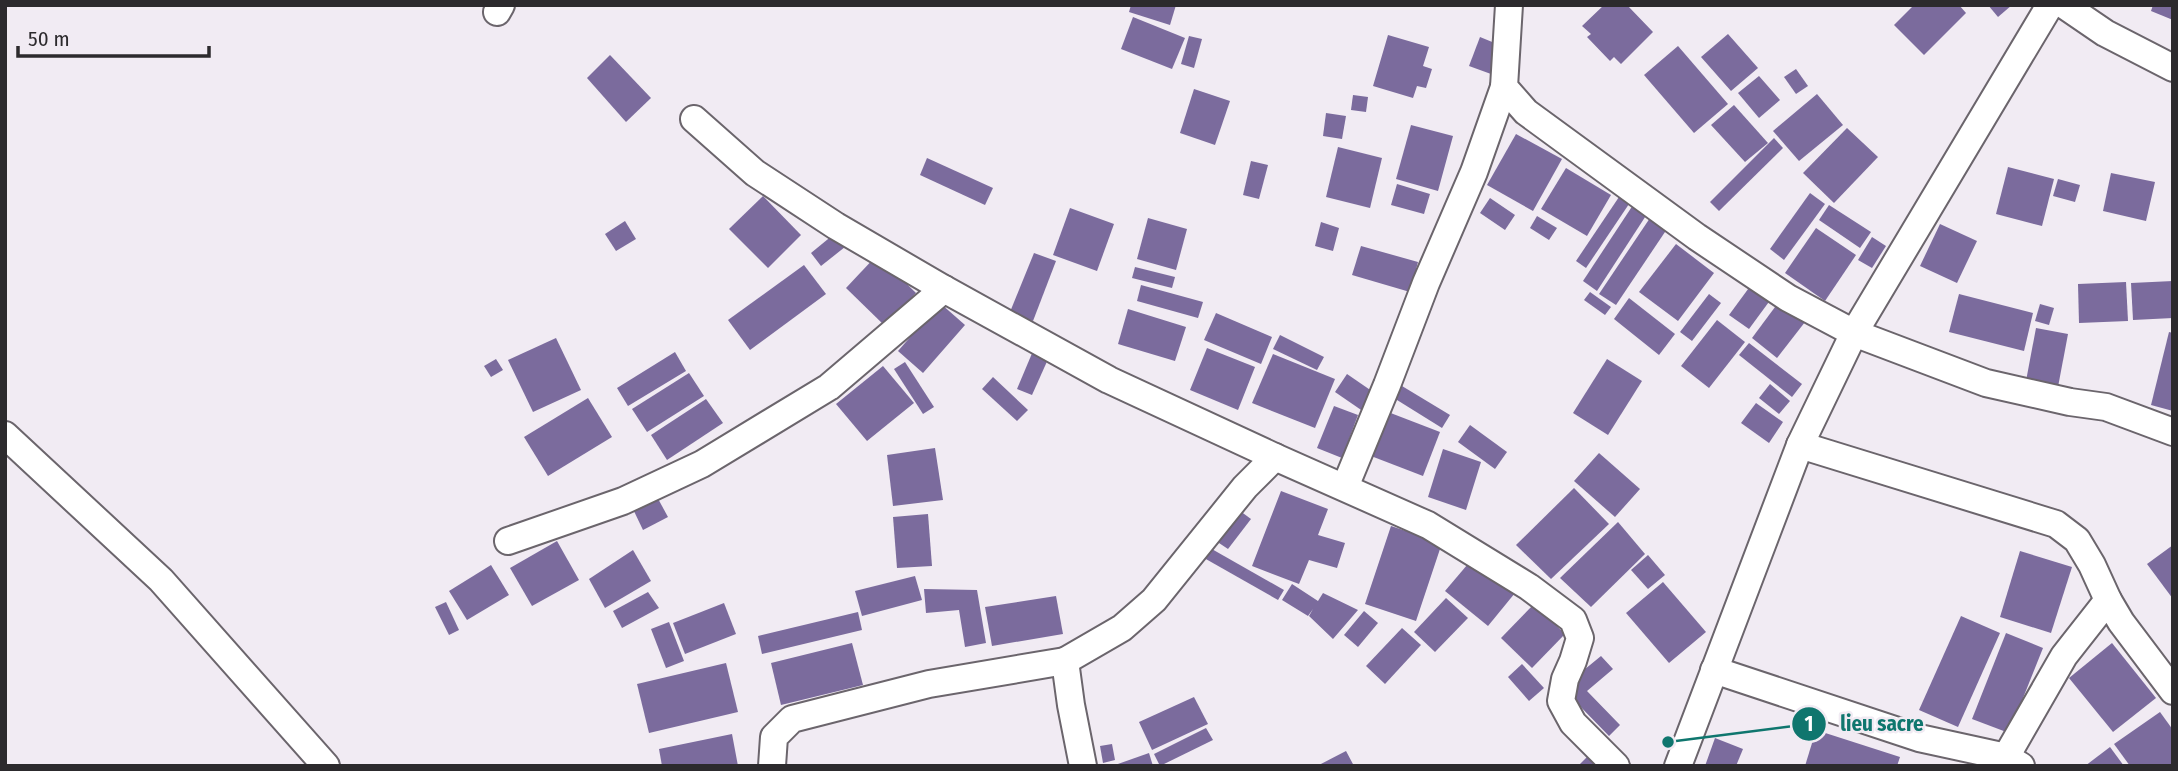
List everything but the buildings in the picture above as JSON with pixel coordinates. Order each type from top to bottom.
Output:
[{"type":"street","points":[[1345,486],[1426,283],[1474,172],[1504,87],[1509,5]]},
{"type":"street","points":[[1678,766],[1800,445],[1854,333],[2050,5]]},
{"type":"street","points":[[2064,5],[2105,33],[2173,68]]},
{"type":"street","points":[[1504,87],[1525,113],[1697,237],[1788,298],[1854,333],[1986,383],[2070,402],[2106,407],[2173,432]]},
{"type":"street","points":[[694,119],[755,173],[836,226],[944,289],[1109,380],[1428,525],[1529,587],[1573,620],[1580,638],[1564,679],[1561,701],[1573,723],[1616,766]]},
{"type":"street","points":[[508,541],[623,501],[702,464],[829,387],[944,289]]},
{"type":"street","points":[[5,435],[161,580],[326,766]]},
{"type":"street","points":[[1800,445],[2056,524],[2077,540],[2120,622],[2173,691]]},
{"type":"street","points":[[772,766],[774,737],[792,719],[929,684],[1065,661],[1122,628],[1154,600],[1245,486],[1275,457]]},
{"type":"street","points":[[1714,670],[1919,738],[2014,761],[2064,656],[2108,600]]},
{"type":"street","points":[[1065,661],[1083,766]]},
{"type":"place","name":"lieu sacre","points":[[1668,742]]}]
